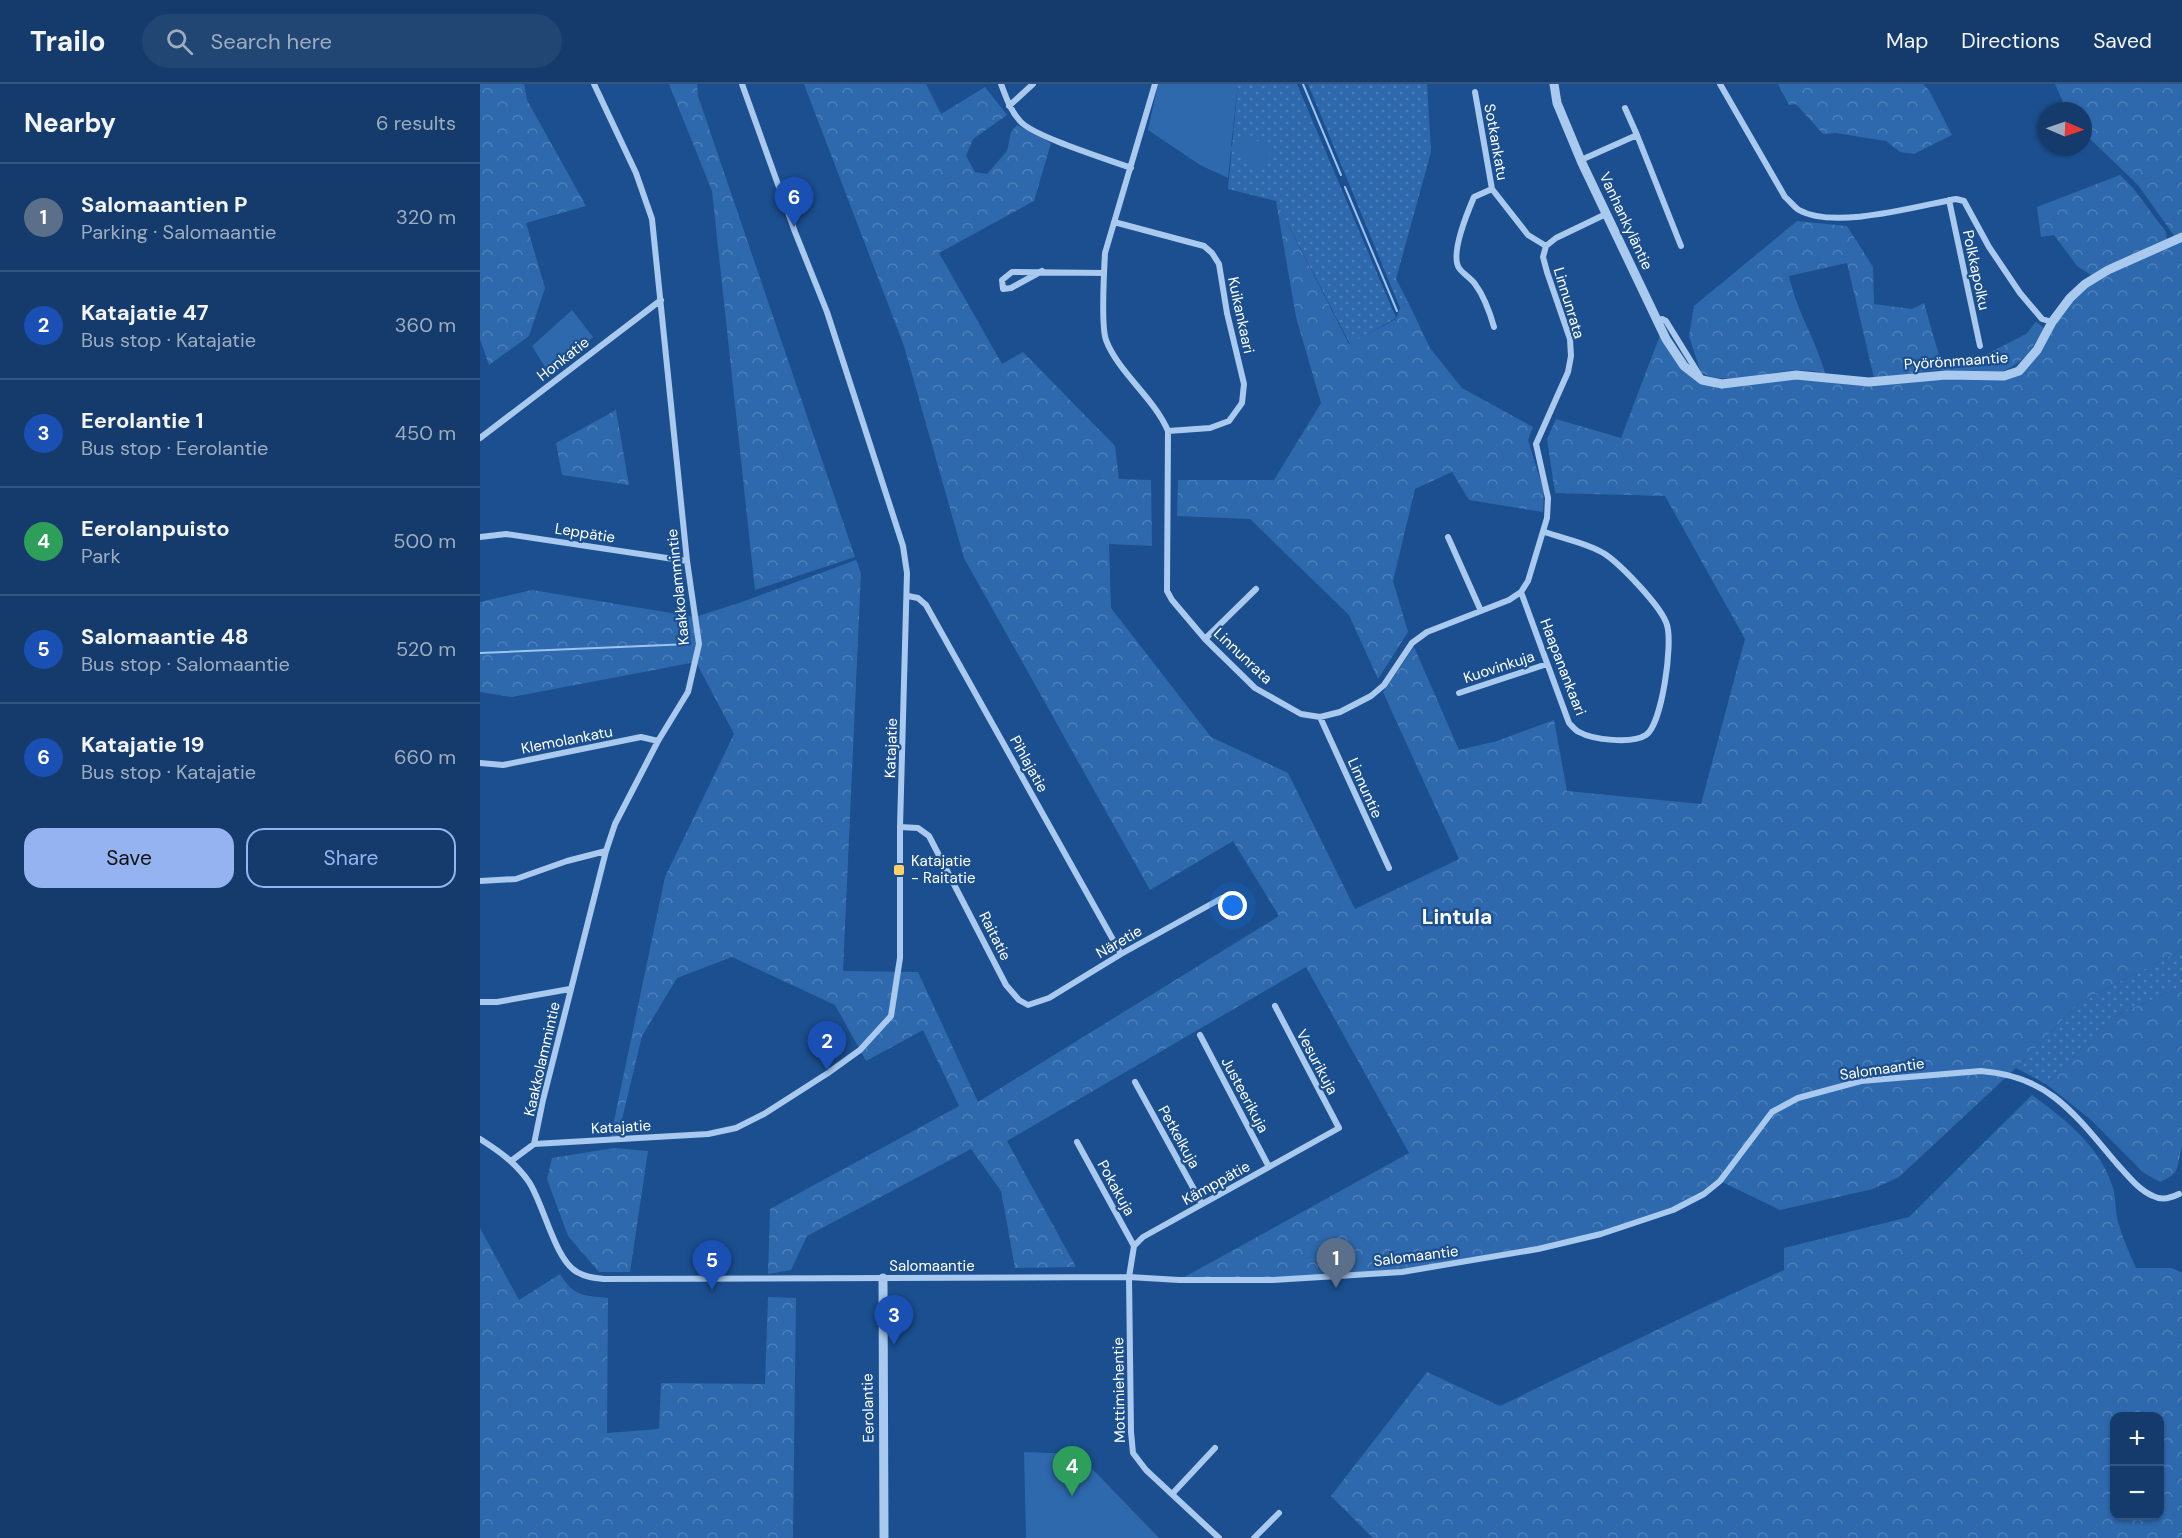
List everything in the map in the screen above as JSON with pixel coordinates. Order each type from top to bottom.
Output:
[{"type":"street","name":"Kaakkolammintie","points":[[534,1144],[570,989],[606,851],[615,824],[658,741],[688,692],[699,644],[687,561],[652,219],[636,173],[594,84]]},
{"type":"street","name":"Katajatie","points":[[534,1144],[708,1134],[736,1128],[764,1114],[860,1050],[891,1016],[900,958],[900,827],[908,573],[900,535],[827,312],[795,232],[742,84]]},
{"type":"street","points":[[1001,84],[1009,106],[1021,123],[1044,136],[1131,168]]},
{"type":"street","points":[[1009,106],[1033,84]]},
{"type":"street","name":"Linnunrata","points":[[1155,84],[1105,253],[1104,273],[1106,341],[1162,416],[1168,432],[1167,591],[1205,639],[1255,688],[1301,714],[1320,717]]},
{"type":"street","name":"Vanhankyläntie","points":[[1554,84],[1557,103],[1581,160],[1657,321],[1684,366],[1702,380]]},
{"type":"street","points":[[1720,84],[1785,197],[1799,209],[1815,216],[1846,218],[1949,200],[1964,201],[1989,247],[2020,293],[2042,319],[2052,322]]},
{"type":"street","name":"Sotkankatu","points":[[1475,92],[1491,189],[1528,234],[1546,246]]},
{"type":"street","points":[[1625,108],[1681,246]]},
{"type":"street","points":[[1581,160],[1637,135]]},
{"type":"street","points":[[1491,189],[1474,197],[1466,214],[1457,254],[1458,267],[1475,284],[1494,327]]},
{"type":"street","name":"Polkkapolku","points":[[1949,200],[1980,346]]},
{"type":"street","points":[[1546,246],[1556,238],[1606,214]]},
{"type":"street","name":"Kuikankaari","points":[[1114,222],[1204,246],[1219,264],[1227,313],[1244,384],[1242,404],[1229,421],[1209,428],[1168,432]]},
{"type":"street","name":"Pyörönmaantie","points":[[1702,380],[1722,384],[1796,375],[1869,382],[1946,375],[2004,376],[2019,371],[2037,350],[2052,322],[2070,298],[2085,284],[2108,270],[2182,237]]},
{"type":"street","name":"Linnunrata","points":[[1521,592],[1528,581],[1545,532],[1548,498],[1536,444],[1568,372],[1571,356],[1570,339],[1547,272],[1544,257],[1546,246]]},
{"type":"street","points":[[1042,271],[1011,288],[1003,289],[1002,280],[1012,272],[1042,271],[1104,273]]},
{"type":"street","name":"Honkatie","points":[[480,438],[661,300]]},
{"type":"street","points":[[1657,321],[1662,319],[1666,321],[1702,380]]},
{"type":"street","name":"Haapanankaari","points":[[1521,592],[1569,723],[1579,732],[1610,740],[1631,740],[1646,735],[1653,726],[1664,681],[1670,642],[1667,625],[1660,611],[1620,565],[1602,553],[1545,532]]},
{"type":"street","name":"Leppätie","points":[[480,537],[506,534],[687,561]]},
{"type":"street","points":[[1448,537],[1481,611]]},
{"type":"street","points":[[1205,639],[1256,589]]},
{"type":"street","points":[[1320,717],[1340,712],[1371,696],[1384,685],[1412,643],[1427,632],[1509,600],[1521,592]]},
{"type":"street","name":"Pihlajatie","points":[[908,596],[918,598],[926,605],[1121,954]]},
{"type":"street","name":"Kuovinkuja","points":[[1459,693],[1547,664]]},
{"type":"street","name":"Linnuntie","points":[[1320,717],[1389,868]]},
{"type":"street","name":"Klemolankatu","points":[[480,763],[503,765],[641,737],[658,741]]},
{"type":"street","name":"Raitatie","points":[[900,827],[918,828],[929,836],[1006,985],[1018,1000],[1028,1005]]},
{"type":"street","points":[[480,881],[516,879],[567,861],[606,851]]},
{"type":"street","name":"Näretie","points":[[1028,1005],[1049,998],[1121,954],[1222,898]]},
{"type":"street","points":[[480,1002],[498,1002],[570,989]]},
{"type":"street","name":"Vesurikuja","points":[[1275,1006],[1339,1128]]},
{"type":"street","name":"Justeerikuja","points":[[1200,1035],[1269,1167]]},
{"type":"street","name":"Salomaantie","points":[[480,1139],[511,1161],[531,1185],[557,1247],[568,1265],[589,1278],[1129,1277],[1179,1280],[1273,1280],[1402,1272],[1538,1249],[1601,1234],[1673,1210],[1704,1194],[1720,1181],[1772,1112],[1798,1098],[1861,1081],[1981,1071],[2001,1072],[2023,1079],[2053,1096],[2076,1116],[2132,1180],[2153,1197],[2169,1199],[2179,1194]]},
{"type":"street","name":"Petkelkuja","points":[[1135,1082],[1202,1204]]},
{"type":"street","name":"Kämppätie","points":[[1134,1246],[1143,1238],[1202,1204],[1339,1128]]},
{"type":"street","name":"Pokakuja","points":[[1077,1142],[1134,1246]]},
{"type":"street","points":[[511,1161],[534,1144]]},
{"type":"street","points":[[1129,1277],[1134,1246]]},
{"type":"street","name":"Mottimiehentie","points":[[1129,1277],[1133,1453],[1146,1470],[1219,1538]]},
{"type":"street","name":"Eerolantie","points":[[883,1278],[884,1538]]},
{"type":"street","points":[[1173,1493],[1215,1448]]},
{"type":"street","points":[[1254,1538],[1279,1513]]},
{"type":"green space","points":[[480,84],[524,84],[527,100],[586,206],[526,223],[545,288],[529,336],[489,365],[480,339]]},
{"type":"green space","points":[[669,84],[697,84],[698,96],[855,557],[755,590],[712,191]]},
{"type":"green space","points":[[804,84],[926,84],[941,114],[985,87],[1007,115],[973,139],[966,156],[975,172],[987,174],[1007,151],[1011,132],[1017,125],[1051,143],[1034,201],[939,253],[1002,364],[1023,352],[1115,446],[1119,479],[1151,480],[1152,546],[1109,544],[1111,608],[1211,737],[1288,773],[1355,909],[1459,859],[1383,692],[1414,647],[1459,750],[1497,741],[1554,720],[1567,791],[1701,804],[1745,639],[1665,496],[1555,493],[1547,439],[1556,419],[1621,438],[1662,330],[1684,366],[1702,380],[1722,384],[1796,375],[1869,382],[1988,372],[1936,370],[1874,378],[1847,263],[1789,276],[1796,301],[1825,373],[1793,370],[1735,379],[1712,377],[1701,373],[1689,336],[1694,306],[1797,221],[1847,226],[1873,267],[1874,304],[1912,309],[1924,303],[1940,359],[1985,355],[2026,334],[2036,322],[2044,328],[2023,359],[2003,371],[2018,371],[2070,298],[2108,270],[2182,237],[2182,950],[2080,1002],[2016,1068],[1899,1177],[1873,1189],[1780,1210],[1720,1181],[1673,1210],[1601,1234],[1413,1271],[1273,1280],[1179,1280],[1409,1153],[1306,967],[1007,1141],[1076,1267],[1015,1268],[1001,1191],[971,1149],[807,1236],[791,1270],[768,1274],[770,1209],[959,1106],[923,1030],[866,1061],[835,1005],[732,957],[677,978],[642,1036],[617,1140],[610,1140],[665,877],[734,734],[696,662],[512,697],[480,692],[480,602],[532,590],[695,617],[856,560],[861,573],[843,971],[918,972],[978,1102],[1279,916],[1233,841],[1150,890],[964,558],[904,346]]},
{"type":"green space","points":[[1158,84],[1238,84],[1231,147],[1245,131],[1271,152],[1256,170],[1231,150],[1228,178],[1200,165],[1148,130]]},
{"type":"green space","points":[[1238,84],[1297,84],[1396,318],[1350,344],[1276,201],[1228,189]]},
{"type":"green space","points":[[1308,84],[1427,84],[1431,152],[1396,279],[1408,302],[1400,308]]},
{"type":"green space","points":[[1778,84],[1923,84],[1929,90],[1952,135],[1914,154],[1900,152],[1886,141],[1836,133],[1823,134],[1796,104],[1789,105]]},
{"type":"green space","points":[[2055,84],[2182,84],[2182,234],[2175,237],[2138,185],[2092,141],[2092,102],[2063,102]]},
{"type":"green space","points":[[2120,175],[2133,188],[2166,232],[2167,240],[2091,275],[2077,266],[2054,235],[2041,237],[2037,207]]},
{"type":"green space","points":[[1276,201],[1349,344],[1396,319],[1400,308],[1408,302],[1430,348],[1462,388],[1533,427],[1528,440],[1544,492],[1543,512],[1469,500],[1452,472],[1415,489],[1393,581],[1408,632],[1378,679],[1349,615],[1250,519],[1177,516],[1178,480],[1274,480],[1321,403],[1296,317]]},
{"type":"green space","points":[[572,310],[593,337],[550,375],[532,346]]},
{"type":"green space","points":[[616,410],[629,485],[562,475],[556,443]]},
{"type":"green space","points":[[2182,950],[2182,986],[2111,1018],[2046,1084],[2016,1068],[2080,1002]]},
{"type":"green space","points":[[2182,986],[2182,1147],[2175,1172],[2160,1182],[2144,1173],[2090,1119],[2046,1084],[2111,1018]]},
{"type":"green space","points":[[2032,1095],[2069,1124],[2100,1160],[2113,1188],[2119,1225],[2136,1268],[2172,1268],[2182,1273],[2182,1538],[1373,1538],[1331,1496],[1427,1372],[1500,1406],[1784,1270],[1784,1248],[1909,1217]]},
{"type":"green space","points":[[614,1148],[648,1151],[630,1272],[599,1272],[568,1236],[547,1179],[552,1158]]},
{"type":"green space","points":[[480,1228],[519,1300],[560,1274],[570,1287],[580,1294],[608,1298],[607,1433],[659,1429],[661,1383],[765,1384],[768,1297],[796,1298],[793,1538],[480,1538]]},
{"type":"green space","points":[[1024,1452],[1078,1454],[1159,1538],[1026,1538]]},
{"type":"waterway","points":[[1303,84],[1341,175]]},
{"type":"waterway","points":[[1345,187],[1397,311]]},
{"type":"waterway","points":[[480,653],[690,644]]},
{"type":"place","name":"Katajatie 19","points":[[794,227]]},
{"type":"place","name":"Katajatie - Raitatie","points":[[899,870]]},
{"type":"place","name":"Katajatie 47","points":[[827,1071]]},
{"type":"place","name":"Salomaantien P","points":[[1336,1288]]},
{"type":"place","name":"Salomaantie 48","points":[[712,1290]]},
{"type":"place","name":"Eerolantie 1","points":[[894,1345]]},
{"type":"place","name":"Eerolanpuisto","points":[[1072,1496]]},
{"type":"district","name":"Lintula","points":[[1457,917]]}]
